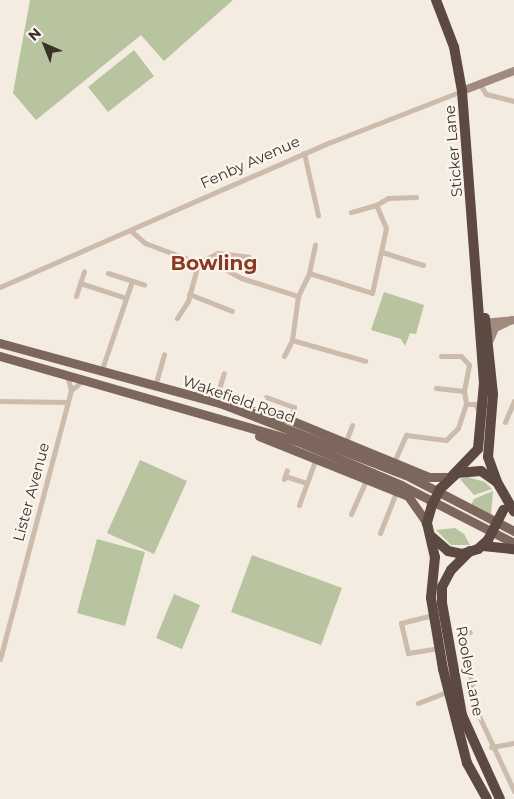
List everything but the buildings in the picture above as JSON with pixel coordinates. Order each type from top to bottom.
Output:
[{"type":"highway","name":"Sticker Lane","points":[[436,0],[454,47],[462,91],[483,322],[484,399],[481,439],[475,456],[451,476]]},
{"type":"highway","name":"Sticker Lane","points":[[483,322],[490,340],[494,406],[488,457],[497,482]]},
{"type":"highway","points":[[505,495],[503,510],[486,543],[470,552],[448,551],[430,534],[427,523],[432,505],[440,489],[451,476],[474,470],[497,482],[505,495],[514,512]]},
{"type":"highway","name":"Rooley Lane","points":[[430,534],[435,557],[433,615],[447,692],[467,763],[487,799]]},
{"type":"highway","points":[[486,543],[514,550]]},
{"type":"highway","name":"Rooley Lane","points":[[470,552],[451,570],[442,587],[442,603],[462,715],[500,799]]},
{"type":"main road","name":"Wakefield Road","points":[[0,343],[217,403],[406,476],[514,532]]},
{"type":"main road","name":"Wakefield Road","points":[[0,356],[323,451],[514,543]]},
{"type":"main road","points":[[217,403],[239,404],[290,420],[346,441],[429,477],[451,476]]},
{"type":"main road","points":[[222,422],[397,490],[415,502],[427,523]]},
{"type":"street","name":"Fenby Avenue","points":[[0,287],[304,153],[514,71]]},
{"type":"street","points":[[480,85],[486,94],[514,101]]},
{"type":"street","points":[[304,153],[318,215]]},
{"type":"street","points":[[351,212],[376,205],[388,198],[416,197]]},
{"type":"street","points":[[309,273],[372,293],[386,228],[376,205]]},
{"type":"street","points":[[130,230],[145,243],[198,262],[214,263],[240,278],[298,296]]},
{"type":"street","points":[[284,356],[292,340],[298,296],[309,273],[315,245]]},
{"type":"street","points":[[382,252],[422,265]]},
{"type":"street","points":[[198,262],[218,253],[249,258]]},
{"type":"street","points":[[177,318],[189,294],[198,262]]},
{"type":"street","points":[[76,296],[84,271]]},
{"type":"street","points":[[108,273],[144,285]]},
{"type":"street","points":[[101,372],[132,281]]},
{"type":"street","points":[[80,283],[126,298]]},
{"type":"street","points":[[189,294],[232,311]]},
{"type":"street","points":[[483,322],[514,320]]},
{"type":"street","points":[[490,340],[495,328],[514,320]]},
{"type":"street","points":[[292,340],[365,361]]},
{"type":"street","points":[[155,386],[164,354]]},
{"type":"street","points":[[394,462],[406,435],[415,433],[442,441],[460,424],[466,404],[464,391],[467,362],[461,356],[441,356]]},
{"type":"street","points":[[217,403],[224,373]]},
{"type":"street","points":[[66,375],[71,390],[84,380]]},
{"type":"street","points":[[436,388],[464,391]]},
{"type":"street","name":"Lister Avenue","points":[[0,659],[71,390]]},
{"type":"street","points":[[266,397],[294,407],[290,420]]},
{"type":"street","points":[[0,400],[68,402]]},
{"type":"street","points":[[505,422],[514,401]]},
{"type":"street","points":[[466,404],[478,407],[481,439]]},
{"type":"street","points":[[346,441],[352,425]]},
{"type":"street","points":[[299,505],[316,458]]},
{"type":"street","points":[[286,475],[307,483]]},
{"type":"street","points":[[351,514],[367,478]]},
{"type":"street","points":[[380,533],[397,490]]},
{"type":"street","name":"Rooley Lane","points":[[433,615],[401,623],[408,654],[439,648]]},
{"type":"street","points":[[460,627],[479,716],[491,747],[514,791]]},
{"type":"street","points":[[461,634],[470,632]]},
{"type":"street","points":[[418,704],[447,692]]},
{"type":"street","points":[[491,747],[514,743]]},
{"type":"green space","points":[[30,0],[233,0],[164,61],[141,35],[36,120],[13,93]]},
{"type":"green space","points":[[134,50],[154,76],[108,112],[88,87]]},
{"type":"green space","points":[[384,292],[424,305],[416,334],[410,333],[405,346],[401,339],[371,330]]},
{"type":"green space","points":[[140,460],[187,481],[154,554],[107,533]]},
{"type":"green space","points":[[467,477],[485,482],[492,489],[474,495],[460,479]]},
{"type":"green space","points":[[493,491],[491,515],[471,505],[474,499]]},
{"type":"green space","points":[[455,528],[464,534],[470,545],[451,545],[436,530]]},
{"type":"green space","points":[[97,539],[145,552],[125,626],[77,613]]},
{"type":"green space","points":[[252,555],[342,588],[321,645],[231,612]]},
{"type":"green space","points":[[174,594],[200,605],[182,649],[156,638]]},
{"type":"district","name":"Bowling","points":[[214,263]]}]
